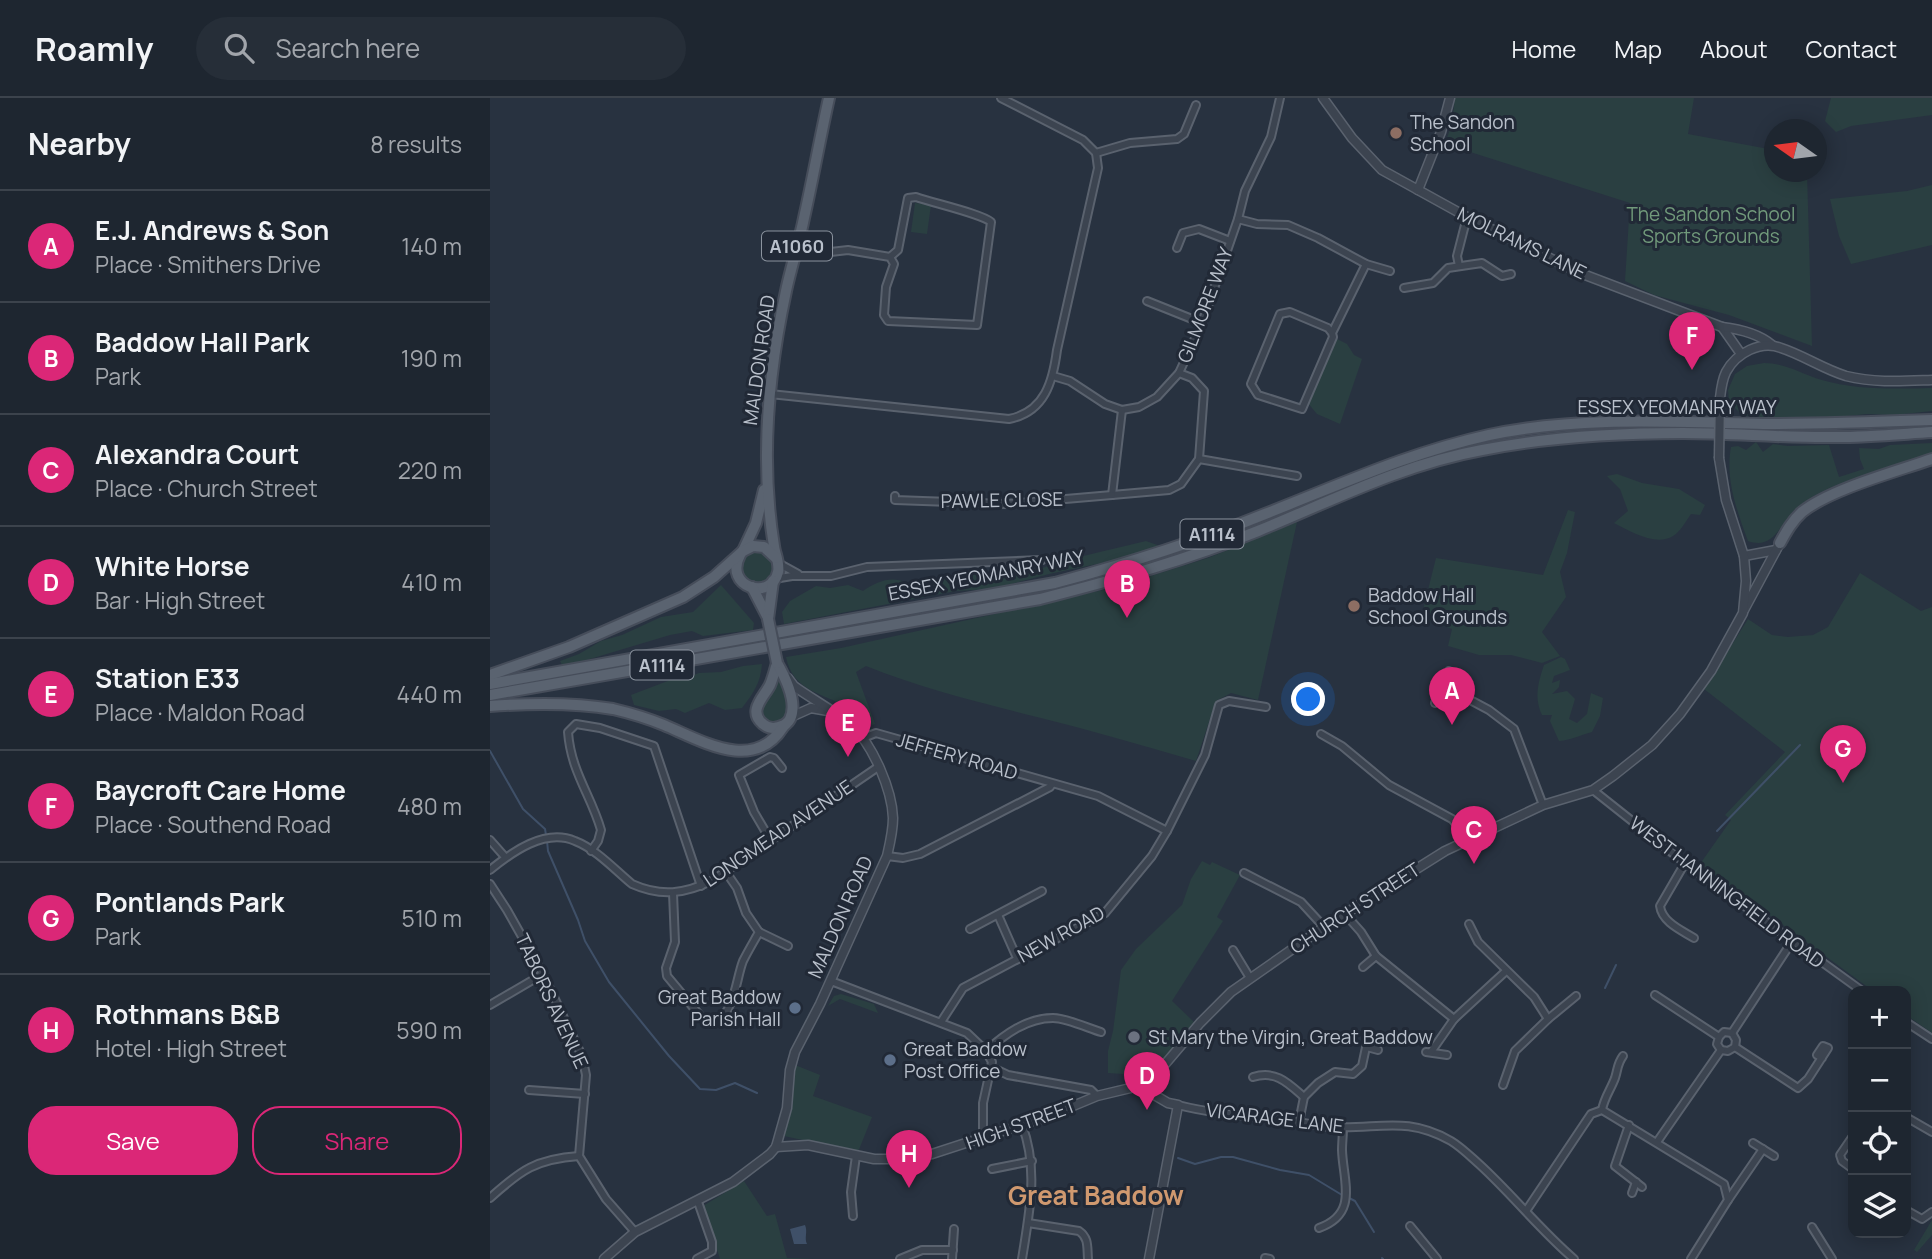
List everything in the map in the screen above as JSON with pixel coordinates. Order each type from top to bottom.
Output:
[{"type":"main road","name":"MALDON ROAD","points":[[777,561],[771,526],[766,426],[786,293],[829,98]]},
{"type":"main road","name":"ESSEX YEOMANRY WAY","points":[[490,684],[1055,583],[1124,565],[1192,542],[1414,454],[1491,435],[1617,420],[1836,424],[1932,420]]},
{"type":"main road","name":"ESSEX YEOMANRY WAY","points":[[490,695],[1040,599],[1129,576],[1177,560],[1256,532],[1351,491],[1479,450],[1551,438],[1619,434],[1838,437],[1932,432]]},
{"type":"main road","points":[[1778,547],[1789,526],[1819,500],[1932,459]]},
{"type":"main road","name":"MALDON ROAD","points":[[742,553],[760,509],[766,463]]},
{"type":"main road","points":[[768,619],[777,561],[764,547],[753,546],[742,553],[737,563],[737,572],[744,583],[752,587],[763,587],[774,580]]},
{"type":"main road","name":"A1060","points":[[490,675],[569,647],[682,597],[714,577],[742,553]]},
{"type":"main road","points":[[490,706],[574,704],[642,717],[721,748],[736,751],[751,750],[770,743],[788,721],[791,699],[779,667],[768,619],[752,587]]},
{"type":"main road","points":[[779,667],[756,711],[761,723],[767,727],[774,728],[788,721]]},
{"type":"street","points":[[770,394],[1009,419],[1020,416],[1043,397],[1053,376],[1098,168],[1096,153],[1083,139],[1001,98]]},
{"type":"street","name":"GILMORE WAY","points":[[1122,410],[1139,407],[1157,397],[1179,373],[1202,323],[1245,191],[1271,137],[1280,98]]},
{"type":"street","name":"MOLRAMS LANE","points":[[1323,98],[1352,138],[1382,170],[1467,218],[1580,273],[1722,327],[1734,328],[1765,340],[1810,363],[1862,379],[1886,382],[1932,380]]},
{"type":"street","points":[[1418,190],[1441,132],[1450,98]]},
{"type":"street","points":[[1096,153],[1130,143],[1177,139],[1184,134],[1196,107],[1203,111]]},
{"type":"street","points":[[916,197],[985,217],[991,222],[977,325],[888,321],[884,315],[886,287],[894,264],[890,257],[898,250],[908,198],[916,197]]},
{"type":"street","points":[[1459,266],[1457,256],[1467,218]]},
{"type":"street","points":[[1238,219],[1257,224],[1288,225],[1366,264],[1390,271]]},
{"type":"street","points":[[1177,248],[1183,233],[1199,229],[1230,241]]},
{"type":"street","points":[[797,248],[822,253],[848,250],[890,257]]},
{"type":"street","points":[[1404,288],[1433,284],[1448,268],[1459,266],[1482,263],[1502,276],[1511,274]]},
{"type":"street","points":[[1332,333],[1328,328],[1290,312],[1280,314],[1251,384],[1254,390],[1258,395],[1303,409],[1333,337],[1332,333],[1366,264]]},
{"type":"street","points":[[1150,305],[1202,323]]},
{"type":"street","points":[[1722,327],[1741,354],[1772,345]]},
{"type":"street","name":"CHURCH STREET","points":[[1139,1086],[1167,1063],[1213,1008],[1250,978],[1324,927],[1469,839],[1543,805],[1593,790],[1652,745],[1680,714],[1711,671],[1743,613],[1746,581],[1744,556],[1726,500],[1719,458],[1720,398],[1726,372],[1741,354]]},
{"type":"street","points":[[1179,373],[1192,378],[1204,390],[1199,459],[1297,476]]},
{"type":"street","points":[[1053,376],[1070,381],[1105,404],[1122,410],[1112,495]]},
{"type":"street","name":"PAWLE CLOSE","points":[[895,496],[895,500],[1006,504],[1169,490],[1181,484],[1199,459]]},
{"type":"street","points":[[1744,556],[1778,547]]},
{"type":"street","points":[[1743,613],[1778,547]]},
{"type":"street","points":[[774,580],[831,576],[867,567],[1042,560]]},
{"type":"street","points":[[777,561],[791,572],[803,576]]},
{"type":"street","name":"MALDON ROAD","points":[[776,1147],[787,1108],[790,1070],[795,1052],[831,981],[887,856],[893,819],[890,800],[878,767],[863,738],[834,712],[794,686],[779,667]]},
{"type":"street","points":[[1435,703],[1449,671]]},
{"type":"street","points":[[1442,685],[1499,716],[1511,731],[1543,805]]},
{"type":"street","name":"NEW ROAD","points":[[941,1022],[963,988],[1105,913],[1152,856],[1167,831],[1205,755],[1219,705],[1229,701],[1266,707]]},
{"type":"street","points":[[788,721],[811,708],[834,712]]},
{"type":"street","points":[[590,851],[598,841],[601,830],[577,776],[568,742],[568,724],[600,728],[654,746],[701,886]]},
{"type":"street","name":"JEFFERY ROAD","points":[[863,738],[876,733],[1111,801],[1167,831]]},
{"type":"street","points":[[1321,734],[1342,746],[1389,785],[1452,818],[1469,839]]},
{"type":"street","points":[[739,775],[770,757],[782,768]]},
{"type":"street","name":"LONGMEAD AVENUE","points":[[490,870],[518,849],[556,838],[574,840],[632,884],[649,890],[673,893],[701,886],[726,872],[878,767]]},
{"type":"street","points":[[736,768],[754,812],[771,841]]},
{"type":"street","points":[[887,856],[903,858],[920,854],[1050,787],[1052,783]]},
{"type":"street","name":"WEST HANNINGFIELD ROAD","points":[[1593,790],[1685,863],[1855,986]]},
{"type":"street","points":[[490,840],[505,857]]},
{"type":"street","points":[[1685,863],[1660,906],[1662,916],[1694,938]]},
{"type":"street","points":[[1253,877],[1259,871]]},
{"type":"street","points":[[726,872],[759,932],[788,946]]},
{"type":"street","points":[[1244,873],[1301,902],[1324,927]]},
{"type":"street","name":"TABORS AVENUE","points":[[490,884],[543,974],[582,1056],[586,1075],[579,1156]]},
{"type":"street","points":[[970,929],[1042,891]]},
{"type":"street","points":[[673,893],[675,942],[666,968],[667,976],[702,1017],[717,1021],[724,1014],[743,962],[759,932]]},
{"type":"street","points":[[1345,914],[1361,932],[1376,956],[1454,1019]]},
{"type":"street","points":[[998,915],[1017,958]]},
{"type":"street","points":[[1469,924],[1478,942],[1534,997],[1548,1019]]},
{"type":"street","points":[[1732,1033],[1793,940]]},
{"type":"street","points":[[1233,950],[1250,978]]},
{"type":"street","points":[[1363,967],[1376,956]]},
{"type":"street","points":[[1447,1055],[1428,1052],[1454,1019],[1506,971]]},
{"type":"street","points":[[490,1005],[543,974]]},
{"type":"street","points":[[831,981],[967,1033],[986,1051],[992,1062],[983,1103],[983,1138]]},
{"type":"street","points":[[1655,995],[1719,1037]]},
{"type":"street","points":[[1503,1086],[1516,1051],[1576,996]]},
{"type":"street","points":[[986,1051],[1011,1031],[1029,1022],[1055,1018],[1101,1032]]},
{"type":"street","points":[[1911,1025],[1932,1039]]},
{"type":"street","points":[[1732,1033],[1724,1032],[1717,1044],[1721,1050],[1728,1051],[1735,1047]]},
{"type":"street","points":[[1299,1122],[1304,1097],[1330,1074],[1335,1072],[1347,1075],[1357,1072],[1362,1066],[1369,1033]]},
{"type":"street","points":[[1732,1033],[1736,1040],[1735,1047]]},
{"type":"street","points":[[1367,1047],[1378,1049]]},
{"type":"street","points":[[1735,1047],[1798,1088],[1808,1079],[1822,1058]]},
{"type":"street","points":[[1657,1142],[1721,1050]]},
{"type":"street","points":[[1602,1110],[1617,1065],[1623,1056]]},
{"type":"street","points":[[1610,1060],[1617,1065]]},
{"type":"street","points":[[991,1067],[1008,1075],[1091,1090],[1097,1096]]},
{"type":"street","points":[[1253,1077],[1266,1073],[1289,1084],[1304,1097]]},
{"type":"street","points":[[1139,1086],[1168,1103],[1178,1105],[1150,1259]]},
{"type":"street","name":"HIGH STREET","points":[[776,1147],[808,1145],[874,1159],[932,1154],[1022,1125],[1097,1096],[1139,1086]]},
{"type":"street","points":[[529,1090],[585,1094]]},
{"type":"street","name":"VICARAGE LANE","points":[[1178,1105],[1343,1128],[1388,1123],[1432,1131],[1454,1142],[1490,1174],[1554,1242],[1574,1259]]},
{"type":"street","points":[[1526,1211],[1591,1114],[1602,1110],[1724,1184],[1728,1200]]},
{"type":"street","points":[[1911,1120],[1932,1132]]},
{"type":"street","points":[[1022,1125],[1032,1161],[1023,1259]]},
{"type":"street","points":[[1629,1125],[1615,1166],[1639,1185],[1632,1193]]},
{"type":"street","points":[[1325,1228],[1339,1215],[1347,1197],[1342,1150],[1343,1128]]},
{"type":"street","points":[[1753,1143],[1774,1156]]},
{"type":"street","points":[[1848,1143],[1840,1155],[1848,1165]]},
{"type":"street","points":[[604,1259],[635,1232],[733,1182],[776,1147]]},
{"type":"street","points":[[1691,1259],[1763,1149]]},
{"type":"street","points":[[491,1194],[517,1173],[540,1163],[579,1156],[606,1199],[635,1232]]},
{"type":"street","points":[[853,1216],[851,1192],[856,1156]]},
{"type":"street","points":[[992,1169],[1032,1161]]},
{"type":"street","points":[[697,1259],[712,1251],[712,1242],[698,1202]]},
{"type":"street","points":[[1911,1213],[1922,1219],[1932,1212]]},
{"type":"street","points":[[1028,1223],[1079,1231],[1085,1235],[1087,1241],[1087,1259]]},
{"type":"street","points":[[1812,1227],[1832,1259]]},
{"type":"street","points":[[952,1259],[954,1229]]},
{"type":"street","points":[[1411,1231],[1437,1259]]},
{"type":"street","points":[[900,1259],[922,1250],[953,1250]]},
{"type":"green space","name":"The Sandon School Sports Grounds","points":[[1455,98],[1694,98],[1688,134],[1764,148],[1764,182],[1807,182],[1812,346],[1729,315],[1654,295],[1625,281],[1630,203],[1445,144],[1452,123]]},
{"type":"green space","points":[[1831,98],[1932,98],[1932,115],[1851,126],[1836,132],[1826,119]]},
{"type":"green space","points":[[1932,185],[1932,245],[1851,264],[1839,236],[1830,199],[1907,191]]},
{"type":"green space","points":[[915,203],[931,205],[927,234],[911,232]]},
{"type":"green space","points":[[1333,337],[1347,344],[1354,355],[1362,359],[1340,424],[1317,414],[1307,402]]},
{"type":"green space","points":[[1764,363],[1848,386],[1932,388],[1932,411],[1837,417],[1771,418],[1742,415],[1729,402],[1728,390],[1735,374],[1747,366]]},
{"type":"green space","points":[[1756,442],[1763,452],[1773,444],[1829,445],[1839,477],[1864,469],[1859,448],[1879,449],[1890,445],[1932,443],[1932,454],[1855,478],[1816,495],[1800,505],[1768,541],[1756,543],[1748,541],[1736,507],[1730,459],[1731,447],[1738,446],[1746,450]]},
{"type":"green space","points":[[1617,474],[1642,483],[1679,489],[1705,505],[1700,515],[1691,514],[1673,536],[1659,540],[1643,537],[1614,523],[1628,511],[1620,489],[1607,476]]},
{"type":"green space","points":[[1568,510],[1575,512],[1567,553],[1560,572],[1566,597],[1542,632],[1560,656],[1542,663],[1511,655],[1479,655],[1448,646],[1452,629],[1421,618],[1436,558],[1543,575]]},
{"type":"green space","points":[[1297,522],[1258,700],[1231,693],[1216,701],[1196,761],[953,695],[866,666],[856,672],[875,724],[872,725],[848,708],[802,684],[790,669],[786,657],[841,648],[1112,588],[1208,558]]},
{"type":"green space","points":[[1146,541],[1160,546],[1140,555],[993,589],[956,591],[784,624],[782,612],[790,601],[816,586],[830,588],[848,585],[863,591],[880,582],[891,580],[909,584],[999,570],[1040,569],[1058,562]]},
{"type":"green space","points":[[757,551],[768,556],[773,567],[768,578],[757,583],[746,578],[741,567],[746,556]]},
{"type":"green space","points":[[1860,573],[1921,611],[1932,607],[1932,1033],[1911,1018],[1911,986],[1866,986],[1700,864],[1731,820],[1725,815],[1785,752],[1704,689],[1748,619],[1772,635],[1788,637],[1813,635],[1828,627]]},
{"type":"green space","points":[[721,585],[754,623],[753,630],[703,636],[692,631],[580,662],[562,665],[560,661],[661,617],[693,612]]},
{"type":"green space","points":[[1561,657],[1565,659],[1570,670],[1554,676],[1552,683],[1560,680],[1559,687],[1552,694],[1567,691],[1575,699],[1569,719],[1577,723],[1587,714],[1591,693],[1603,698],[1600,716],[1592,732],[1559,741],[1550,721],[1552,715],[1542,715],[1538,696],[1544,665]]},
{"type":"green space","points":[[762,664],[756,688],[742,708],[725,710],[709,703],[685,713],[676,709],[659,711],[634,705],[631,695],[673,679]]},
{"type":"green space","points":[[779,677],[787,708],[784,718],[773,723],[763,718],[760,708]]},
{"type":"green space","points":[[1202,861],[1210,865],[1212,862],[1240,875],[1217,917],[1223,921],[1172,1001],[1194,1022],[1153,1068],[1135,1077],[1134,1071],[1123,1074],[1108,1073],[1108,1051],[1121,970],[1136,949],[1182,905],[1191,879]]},
{"type":"green space","points":[[841,994],[874,1004],[878,1013],[840,999],[828,1006],[834,996]]},
{"type":"green space","points":[[795,1065],[820,1075],[813,1096],[872,1117],[858,1152],[784,1136],[792,1108]]},
{"type":"green space","points":[[744,1181],[767,1216],[775,1214],[787,1258],[814,1259],[720,1259],[703,1206]]},
{"type":"green space","points":[[1932,1220],[1932,1235],[1917,1252],[1914,1250]]},
{"type":"water","points":[[805,1225],[807,1244],[794,1244],[790,1229]]},
{"type":"waterway","points":[[1717,831],[1800,745]]},
{"type":"waterway","points":[[490,751],[523,809],[545,829],[546,835]]},
{"type":"waterway","points":[[547,841],[548,851],[585,941],[609,982],[669,1056],[700,1089],[716,1090],[735,1083],[757,1093]]},
{"type":"waterway","points":[[1605,988],[1616,965]]},
{"type":"waterway","points":[[1178,1158],[1195,1164],[1221,1157],[1233,1157],[1309,1175],[1342,1195]]},
{"type":"waterway","points":[[1347,1197],[1355,1201],[1374,1232]]},
{"type":"place","name":"The Sandon School","points":[[1396,133]]},
{"type":"place","name":"Baycroft Care Home","points":[[1692,370]]},
{"type":"place","name":"Baddow Hall School Grounds","points":[[1354,606]]},
{"type":"place","name":"Baddow Hall Park","points":[[1127,618]]},
{"type":"place","name":"E.J. Andrews & Son","points":[[1452,725]]},
{"type":"place","name":"Station E33","points":[[848,757]]},
{"type":"place","name":"Pontlands Park","points":[[1843,783]]},
{"type":"place","name":"Alexandra Court","points":[[1474,864]]},
{"type":"place","name":"Great Baddow Parish Hall","points":[[795,1008]]},
{"type":"place","name":"St Mary the Virgin, Great Baddow","points":[[1134,1037]]},
{"type":"place","name":"Great Baddow Post Office","points":[[890,1060]]},
{"type":"place","name":"White Horse","points":[[1147,1110]]},
{"type":"place","name":"Rothmans B&B","points":[[909,1188]]},
{"type":"district","name":"Great Baddow","points":[[1096,1195]]}]
